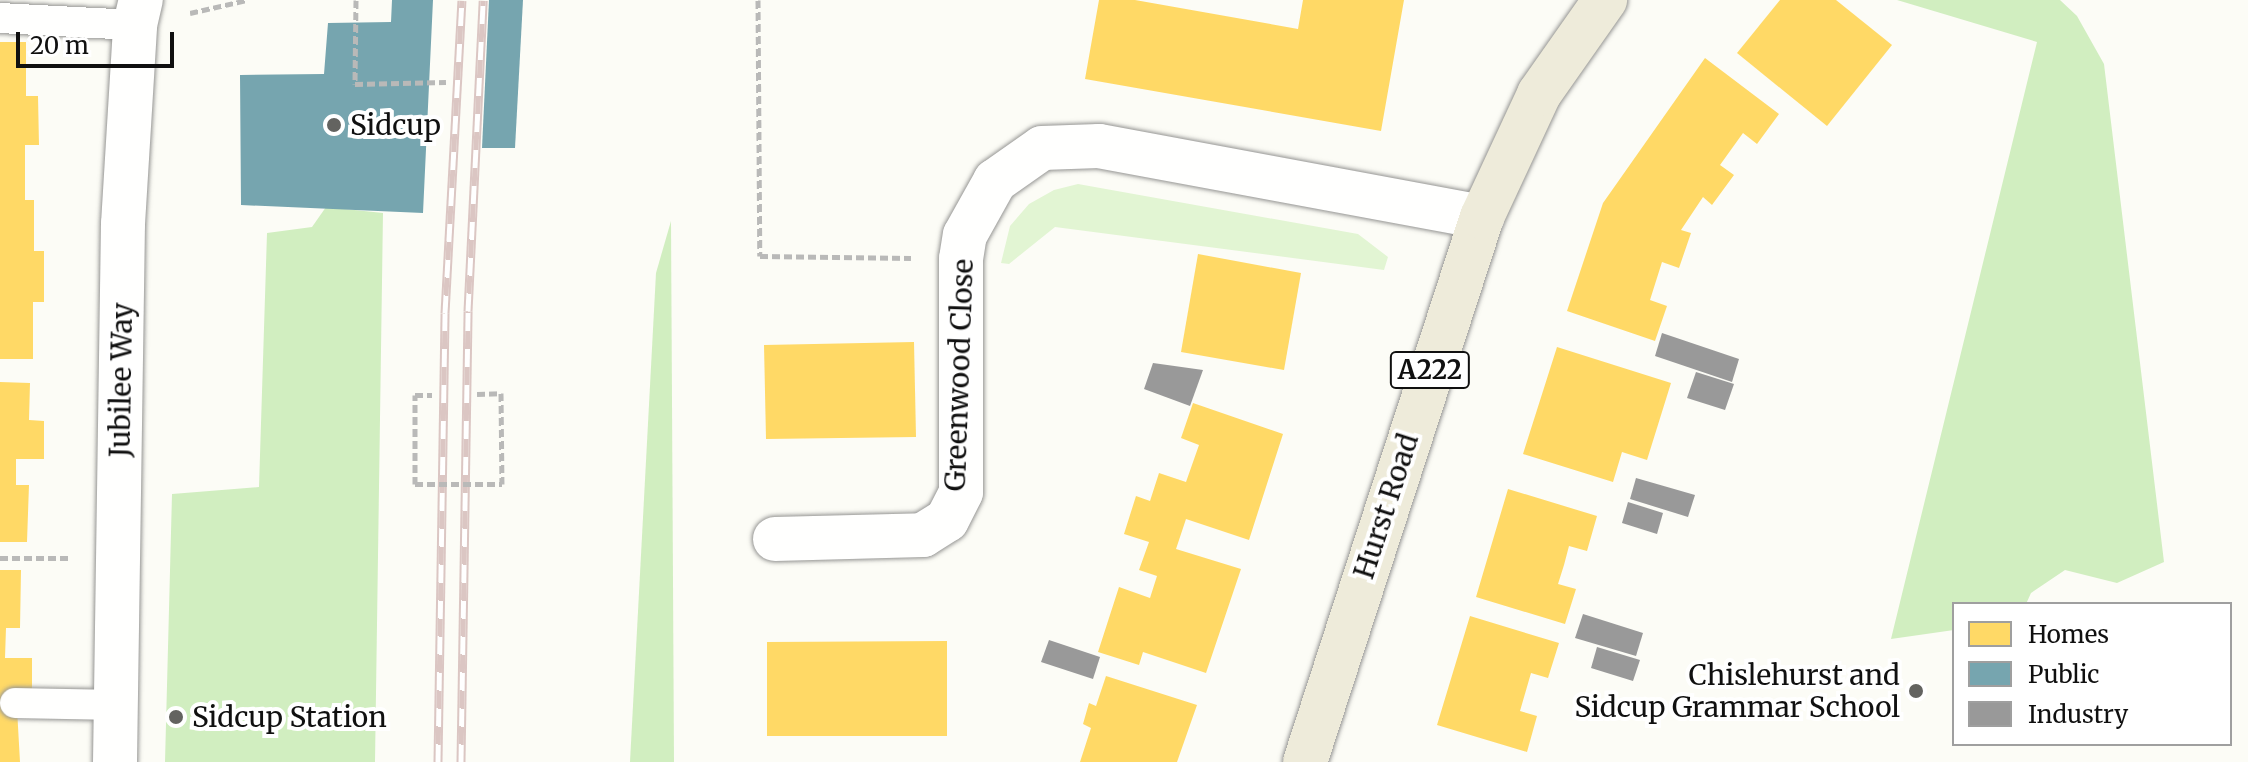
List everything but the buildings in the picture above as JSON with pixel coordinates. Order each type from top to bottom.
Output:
[{"type":"main road","name":"Hurst Road","points":[[1305,762],[1482,217],[1539,94],[1605,0]]},
{"type":"street","name":"Jubilee Way","points":[[115,762],[123,224],[138,12]]},
{"type":"street","name":"Greenwood Close","points":[[775,539],[923,535],[947,520],[961,492],[961,259],[977,205],[995,181],[1024,156],[1060,144],[1099,146],[1482,217]]},
{"type":"lane","points":[[0,18],[138,12]]},
{"type":"lane","points":[[15,703],[117,705]]},
{"type":"path","points":[[356,0],[355,84],[446,82]]},
{"type":"path","points":[[758,0],[760,256],[961,259]]},
{"type":"path","points":[[432,395],[415,395],[415,484],[502,484],[501,393],[477,394]]},
{"type":"path","points":[[0,558],[120,558]]},
{"type":"green space","points":[[1897,0],[2060,0],[2077,16],[2104,64],[2164,562],[2117,583],[2065,570],[2031,593],[2027,602],[1952,602],[1952,630],[1891,639],[2037,42]]},
{"type":"green space","points":[[1078,184],[1358,234],[1388,257],[1384,270],[1055,227],[1009,264],[1001,263],[1010,226],[1029,204],[1054,190]]},
{"type":"green space","points":[[326,207],[383,213],[375,762],[165,762],[172,494],[259,487],[267,233],[312,227]]},
{"type":"green space","points":[[671,221],[674,762],[630,762],[656,273]]},
{"type":"railway","points":[[438,762],[445,313],[462,0]]},
{"type":"railway","points":[[461,762],[468,311],[483,0]]},
{"type":"place","name":"Sidcup","points":[[334,125]]},
{"type":"place","name":"Chislehurst and Sidcup Grammar School","points":[[1916,691]]},
{"type":"place","name":"Sidcup Station","points":[[176,717]]}]
